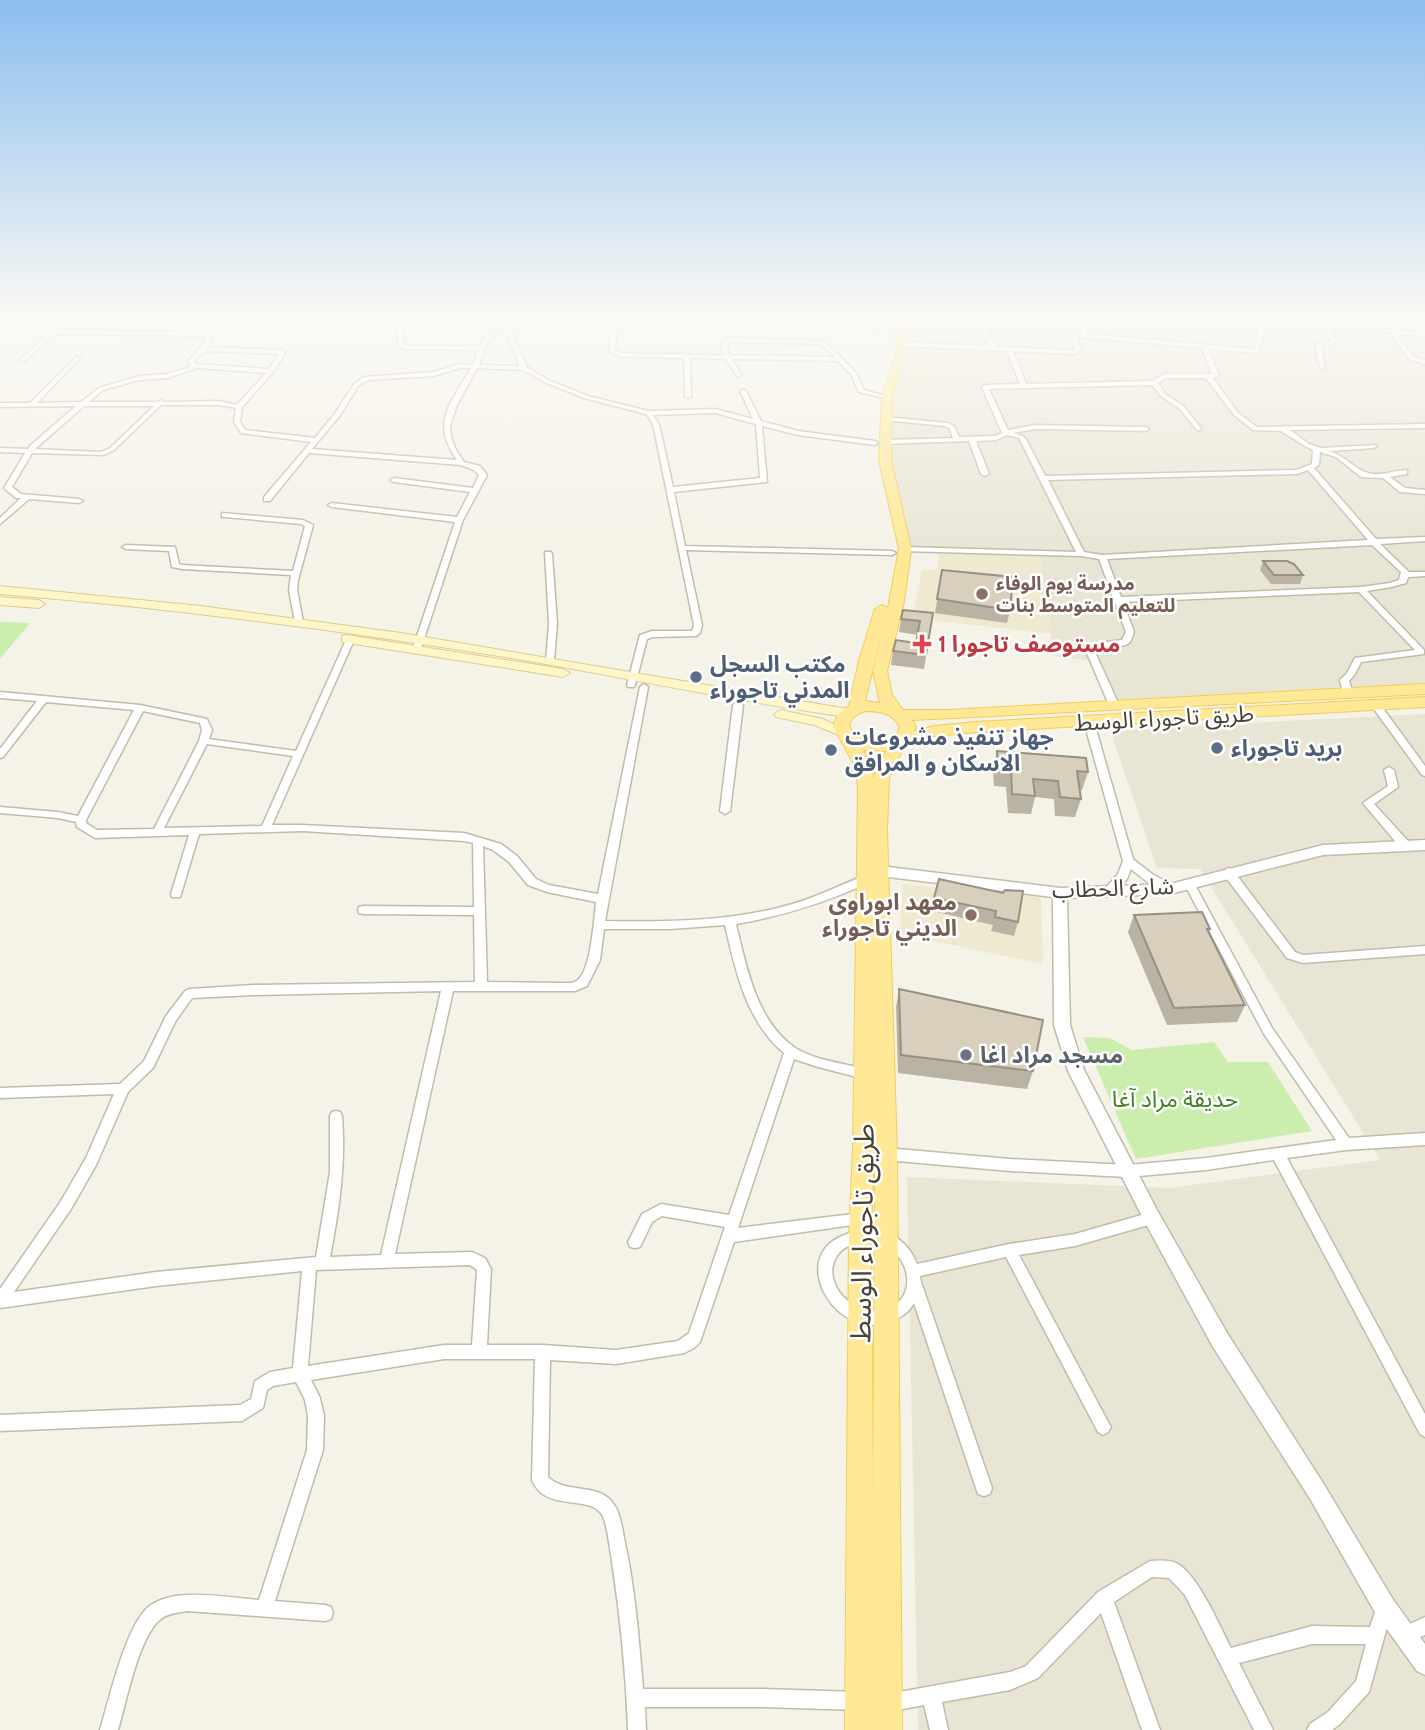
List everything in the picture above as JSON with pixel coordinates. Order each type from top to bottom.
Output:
[{"type":"main road","points":[[880,442],[885,419],[883,398]]},
{"type":"main road","points":[[847,737],[842,719],[852,710],[897,601],[899,551],[875,416],[883,398]]},
{"type":"main road","points":[[0,590],[299,622],[636,682],[797,706],[852,710],[874,706],[896,712],[948,715],[1425,689]]},
{"type":"main road","points":[[0,601],[113,611],[350,640],[420,643],[550,660],[818,722],[859,744],[880,748],[901,741],[908,727],[884,695],[880,671],[882,632]]},
{"type":"main road","name":"طريق تاجوراء الوسط","points":[[860,1730],[860,1227],[872,875],[881,778],[901,741],[962,728],[1425,702]]},
{"type":"main road","name":"طريق تاجوراء الوسط","points":[[847,737],[860,759],[866,778],[886,1154],[887,1730]]},
{"type":"street","points":[[32,404],[40,396]]},
{"type":"street","points":[[79,501],[14,495],[4,489],[33,446],[95,396]]},
{"type":"street","points":[[249,396],[239,407],[237,422],[243,432],[316,440]]},
{"type":"street","points":[[267,499],[339,413],[349,396]]},
{"type":"street","points":[[458,396],[451,407],[447,441],[462,463]]},
{"type":"street","points":[[583,396],[648,413],[715,411],[798,433],[880,442],[996,438],[1035,427],[1146,429]]},
{"type":"street","points":[[669,491],[764,480],[759,424],[745,396]]},
{"type":"street","points":[[876,396],[883,398]]},
{"type":"street","points":[[989,396],[1006,433],[1023,439],[1081,554]]},
{"type":"street","points":[[1164,396],[1181,407],[1199,429]]},
{"type":"street","points":[[1223,396],[1249,426],[1260,429],[1425,426]]},
{"type":"street","points":[[0,405],[161,402],[219,403],[239,407]]},
{"type":"street","points":[[0,450],[102,454],[112,449],[161,402]]},
{"type":"street","points":[[0,1301],[66,1205],[91,1161],[123,1089],[149,1064],[170,1019],[189,995],[253,990],[448,986],[575,987],[589,974],[600,925],[643,637],[652,634],[691,634],[698,631],[656,424],[648,413]]},
{"type":"street","points":[[885,419],[946,424],[951,427],[957,440]]},
{"type":"street","points":[[1283,429],[1317,449],[1338,456],[1364,475],[1386,477],[1404,490],[1424,494]]},
{"type":"street","points":[[972,439],[985,474]]},
{"type":"street","points":[[1317,449],[1374,446]]},
{"type":"street","points":[[1045,478],[1285,473],[1310,468],[1317,462],[1317,449]]},
{"type":"street","points":[[307,451],[462,463],[482,471],[483,475],[459,520],[420,643]]},
{"type":"street","points":[[1310,468],[1406,575],[1425,574]]},
{"type":"street","points":[[1386,477],[1391,473],[1404,472]]},
{"type":"street","points":[[394,480],[475,490]]},
{"type":"street","points":[[0,522],[27,497]]},
{"type":"street","points":[[332,505],[459,520]]},
{"type":"street","points":[[225,515],[303,522],[309,525],[294,573],[293,590],[299,622]]},
{"type":"street","points":[[683,548],[1081,554],[1102,557],[1425,539]]},
{"type":"street","points":[[126,547],[172,549],[176,565],[182,567],[294,573]]},
{"type":"street","points":[[548,554],[553,624],[550,660]]},
{"type":"street","points":[[1102,557],[1120,600],[1130,636],[1122,643],[1097,646],[1090,652],[1114,705]]},
{"type":"street","points":[[1120,600],[1361,589],[1391,585],[1403,581],[1406,575]]},
{"type":"street","points":[[1348,693],[1344,680],[1351,674],[1358,660],[1421,652],[1361,589]]},
{"type":"street","points":[[266,828],[350,640]]},
{"type":"street","points":[[0,695],[140,708],[204,721],[207,730],[204,741],[157,833]]},
{"type":"street","points":[[0,755],[43,700]]},
{"type":"street","points":[[725,811],[737,705]]},
{"type":"street","points":[[1376,705],[1420,758],[1425,773]]},
{"type":"street","points":[[140,708],[81,820],[81,825],[95,834],[266,828],[478,840],[505,853],[532,882],[548,888],[603,899]]},
{"type":"street","points":[[1089,722],[1128,861],[1123,876],[1108,891]]},
{"type":"street","points":[[204,741],[298,754]]},
{"type":"street","points":[[1389,770],[1393,787],[1368,803],[1404,844]]},
{"type":"street","points":[[0,810],[58,815],[81,820]]},
{"type":"street","points":[[176,894],[195,831]]},
{"type":"street","points":[[478,840],[481,986]]},
{"type":"street","name":"شارع الحطاب","points":[[872,875],[1060,893],[1170,889],[1323,849],[1425,845]]},
{"type":"street","points":[[1128,861],[1170,889]]},
{"type":"street","points":[[1228,872],[1291,955],[1303,959],[1425,950]]},
{"type":"street","points":[[600,925],[730,923],[818,902],[872,875]]},
{"type":"street","points":[[1190,885],[1268,1031],[1346,1144]]},
{"type":"street","points":[[1060,893],[1062,1026],[1076,1071],[1152,1218],[1220,1340],[1316,1490],[1384,1606],[1425,1663]]},
{"type":"street","points":[[363,910],[479,912]]},
{"type":"street","points":[[730,923],[740,967],[763,1018],[791,1051],[865,1074]]},
{"type":"street","points":[[387,1261],[448,986]]},
{"type":"street","points":[[0,1423],[242,1413],[258,1403],[260,1386],[270,1380],[444,1352],[543,1352],[616,1357],[679,1348],[695,1337],[791,1051]]},
{"type":"street","points":[[0,1093],[123,1089]]},
{"type":"street","points":[[264,1609],[315,1450],[317,1434],[312,1398],[300,1375],[316,1264],[338,1168],[336,1116]]},
{"type":"street","points":[[886,1154],[1010,1165],[1128,1171],[1171,1169],[1346,1144],[1425,1139]]},
{"type":"street","points":[[1277,1153],[1425,1429]]},
{"type":"street","points":[[635,1242],[647,1218],[661,1210],[731,1229],[860,1227],[898,1246],[908,1257],[984,1488]]},
{"type":"street","points":[[914,1278],[1009,1250],[1074,1240],[1152,1218]]},
{"type":"street","points":[[860,1227],[835,1246],[827,1258],[827,1286],[834,1299],[846,1310],[860,1317],[886,1319],[906,1304],[914,1278]]},
{"type":"street","points":[[1009,1250],[1103,1427]]},
{"type":"street","points":[[0,1301],[156,1279],[316,1264],[472,1258],[480,1262],[484,1269],[479,1351]]},
{"type":"street","points":[[543,1352],[540,1480],[549,1491],[601,1504],[614,1519],[637,1730]]},
{"type":"street","points":[[886,1704],[1010,1681],[1032,1672],[1104,1598],[1150,1569],[1173,1570],[1191,1589],[1264,1730]]},
{"type":"street","points":[[1104,1598],[1151,1730]]},
{"type":"street","points":[[109,1730],[139,1633],[158,1610],[187,1603],[325,1613]]},
{"type":"street","points":[[1316,1730],[1334,1718],[1363,1686],[1384,1606]]},
{"type":"street","points":[[1405,1635],[1425,1626]]},
{"type":"street","points":[[1227,1658],[1311,1635],[1376,1636]]},
{"type":"street","points":[[931,1695],[939,1730]]},
{"type":"street","points":[[635,1698],[860,1701]]},
{"type":"shaded area","points":[[891,396],[1425,396],[1425,689],[1114,705],[1092,661],[1054,656],[1038,553],[905,549],[887,476],[885,419]]},
{"type":"shaded area","name":"مدرسة يوم الوفاء للتعليم المتوسط بنات","points":[[939,553],[1040,556],[1052,634],[912,618],[922,570],[937,570]]},
{"type":"shaded area","points":[[1425,714],[1425,1730],[918,1730],[907,1177],[1169,1188],[1380,1160],[1200,869],[1157,868],[1110,730]]},
{"type":"shaded area","name":"معهد ابوراوي الديني تاجوراء","points":[[903,884],[1041,897],[1043,964],[900,934]]},
{"type":"green space","points":[[0,622],[30,623],[0,659]]},
{"type":"green space","name":"حديقة مراد آغا","points":[[1083,1037],[1109,1038],[1132,1050],[1214,1042],[1228,1062],[1268,1062],[1312,1131],[1136,1159]]},
{"type":"building","points":[[1263,561],[1287,561],[1294,564],[1303,575],[1274,575]]},
{"type":"building","points":[[942,570],[1013,577],[1010,610],[937,599]]},
{"type":"building","points":[[903,610],[933,613],[926,655],[893,651],[896,640],[916,643],[920,621],[901,619]]},
{"type":"building","points":[[997,751],[1086,758],[1088,772],[1077,771],[1081,799],[1060,797],[1058,781],[1033,779],[1035,796],[1012,794],[1011,769],[998,768]]},
{"type":"building","points":[[939,879],[1003,893],[1005,890],[1023,891],[1018,922],[995,917],[996,911],[934,898]]},
{"type":"building","points":[[1202,912],[1210,929],[1207,929],[1245,1005],[1174,1008],[1134,915]]},
{"type":"building","name":"مسجد مراد اغا","points":[[899,989],[1043,1020],[1033,1071],[901,1055]]},
{"type":"place","name":"مدرسة يوم الوفاء للتعليم المتوسط بنات","points":[[982,594]]},
{"type":"place","name":"مستوصف تاجورا 1","points":[[922,644]]},
{"type":"place","name":"مكتب السجل المدني تاجوراء","points":[[696,677]]},
{"type":"place","name":"بريد تاجوراء","points":[[1217,748]]},
{"type":"place","name":"جهاز تنفيذ مشروعات الاسكان و المرافق","points":[[831,750]]},
{"type":"place","name":"معهد ابوراوي الديني تاجوراء","points":[[971,915]]},
{"type":"place","name":"مسجد مراد اغا","points":[[966,1055]]}]
